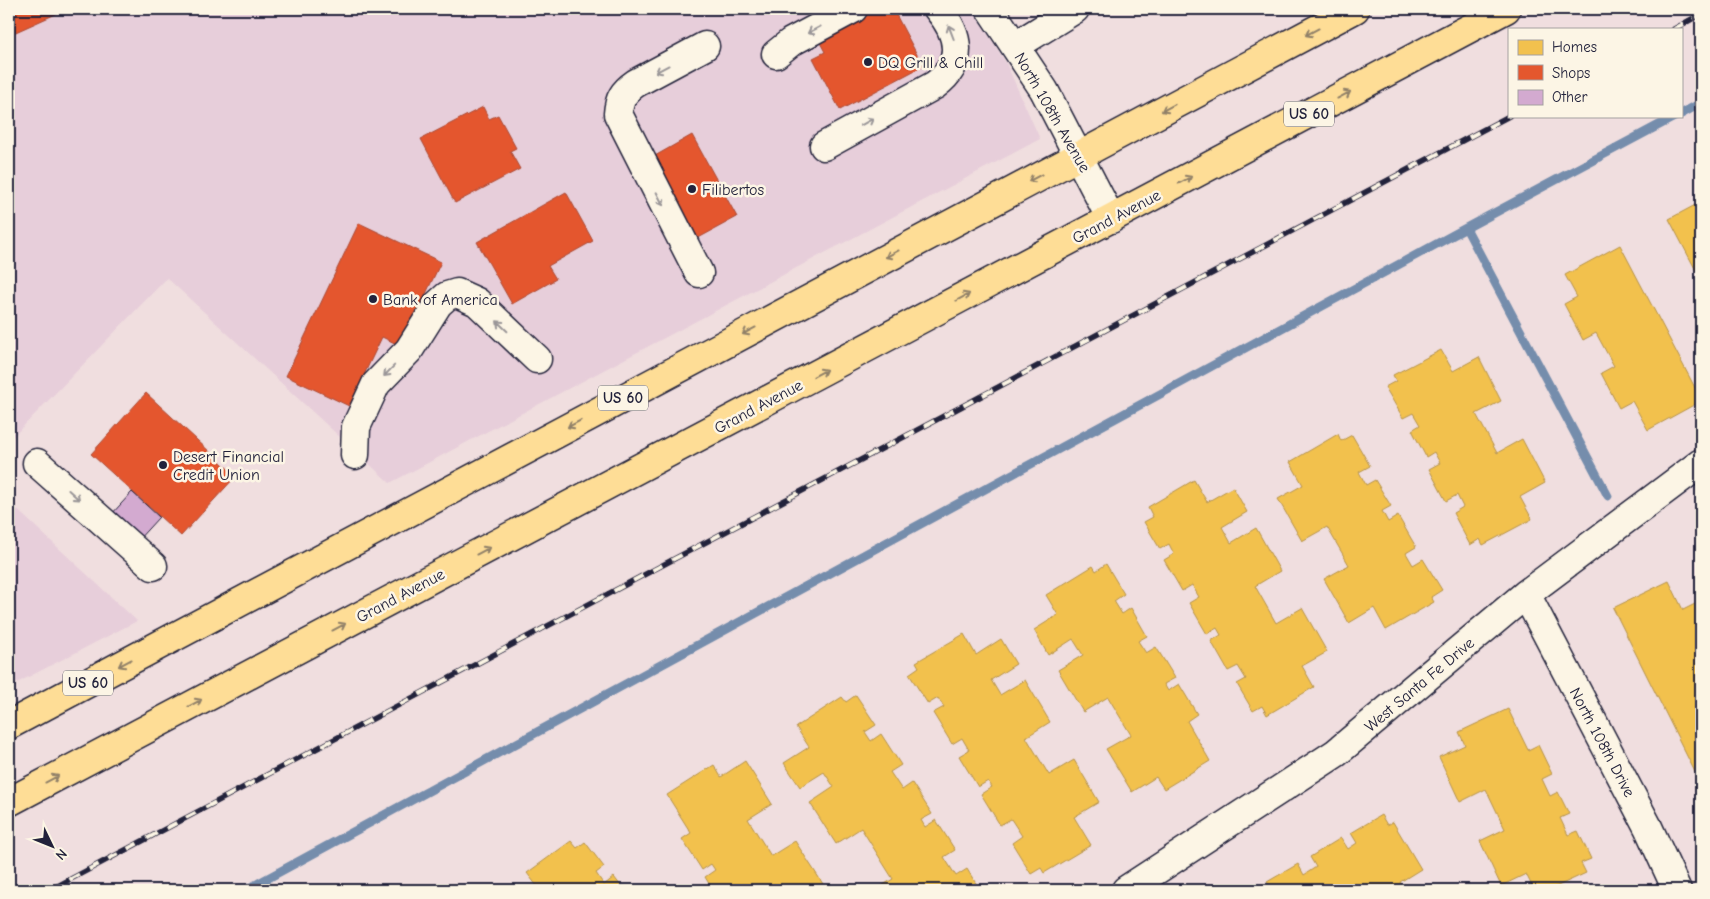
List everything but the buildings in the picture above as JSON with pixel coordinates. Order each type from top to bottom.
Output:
[{"type":"highway","name":"US 60","points":[[9,725],[1355,9]]},
{"type":"highway","name":"Grand Avenue","points":[[9,802],[1506,9]]},
{"type":"street","points":[[776,54],[791,42],[853,9]]},
{"type":"street","points":[[824,146],[943,79],[953,66],[956,53],[954,37],[949,24],[938,9]]},
{"type":"street","name":"North 108th Avenue","points":[[990,9],[1044,90],[1111,219]]},
{"type":"street","points":[[1015,46],[1075,9]]},
{"type":"street","points":[[698,273],[618,114],[621,96],[636,82],[705,46]]},
{"type":"street","points":[[355,455],[356,426],[376,384],[409,350],[438,304],[447,296],[457,293],[477,302],[537,359]]},
{"type":"street","points":[[37,462],[153,566]]},
{"type":"street","name":"West Santa Fe Drive","points":[[1126,890],[1336,753],[1526,594],[1701,463]]},
{"type":"street","name":"North 108th Drive","points":[[1526,594],[1648,828],[1678,890]]},
{"type":"shaded area","points":[[9,9],[970,9],[974,12],[1006,63],[1040,139],[390,483],[167,278],[9,441]]},
{"type":"shaded area","points":[[9,502],[137,621],[9,687]]},
{"type":"waterway","points":[[1682,113],[1701,103]]},
{"type":"waterway","points":[[246,890],[1672,118]]},
{"type":"waterway","points":[[1466,228],[1608,496]]},
{"type":"railway","points":[[1676,28],[1701,14]]},
{"type":"railway","points":[[50,890],[1508,117]]},
{"type":"place","name":"DQ Grill & Chill","points":[[868,62]]},
{"type":"place","name":"Filibertos","points":[[692,189]]},
{"type":"place","name":"Bank of America","points":[[373,299]]},
{"type":"place","name":"Desert Financial Credit Union","points":[[163,465]]}]
